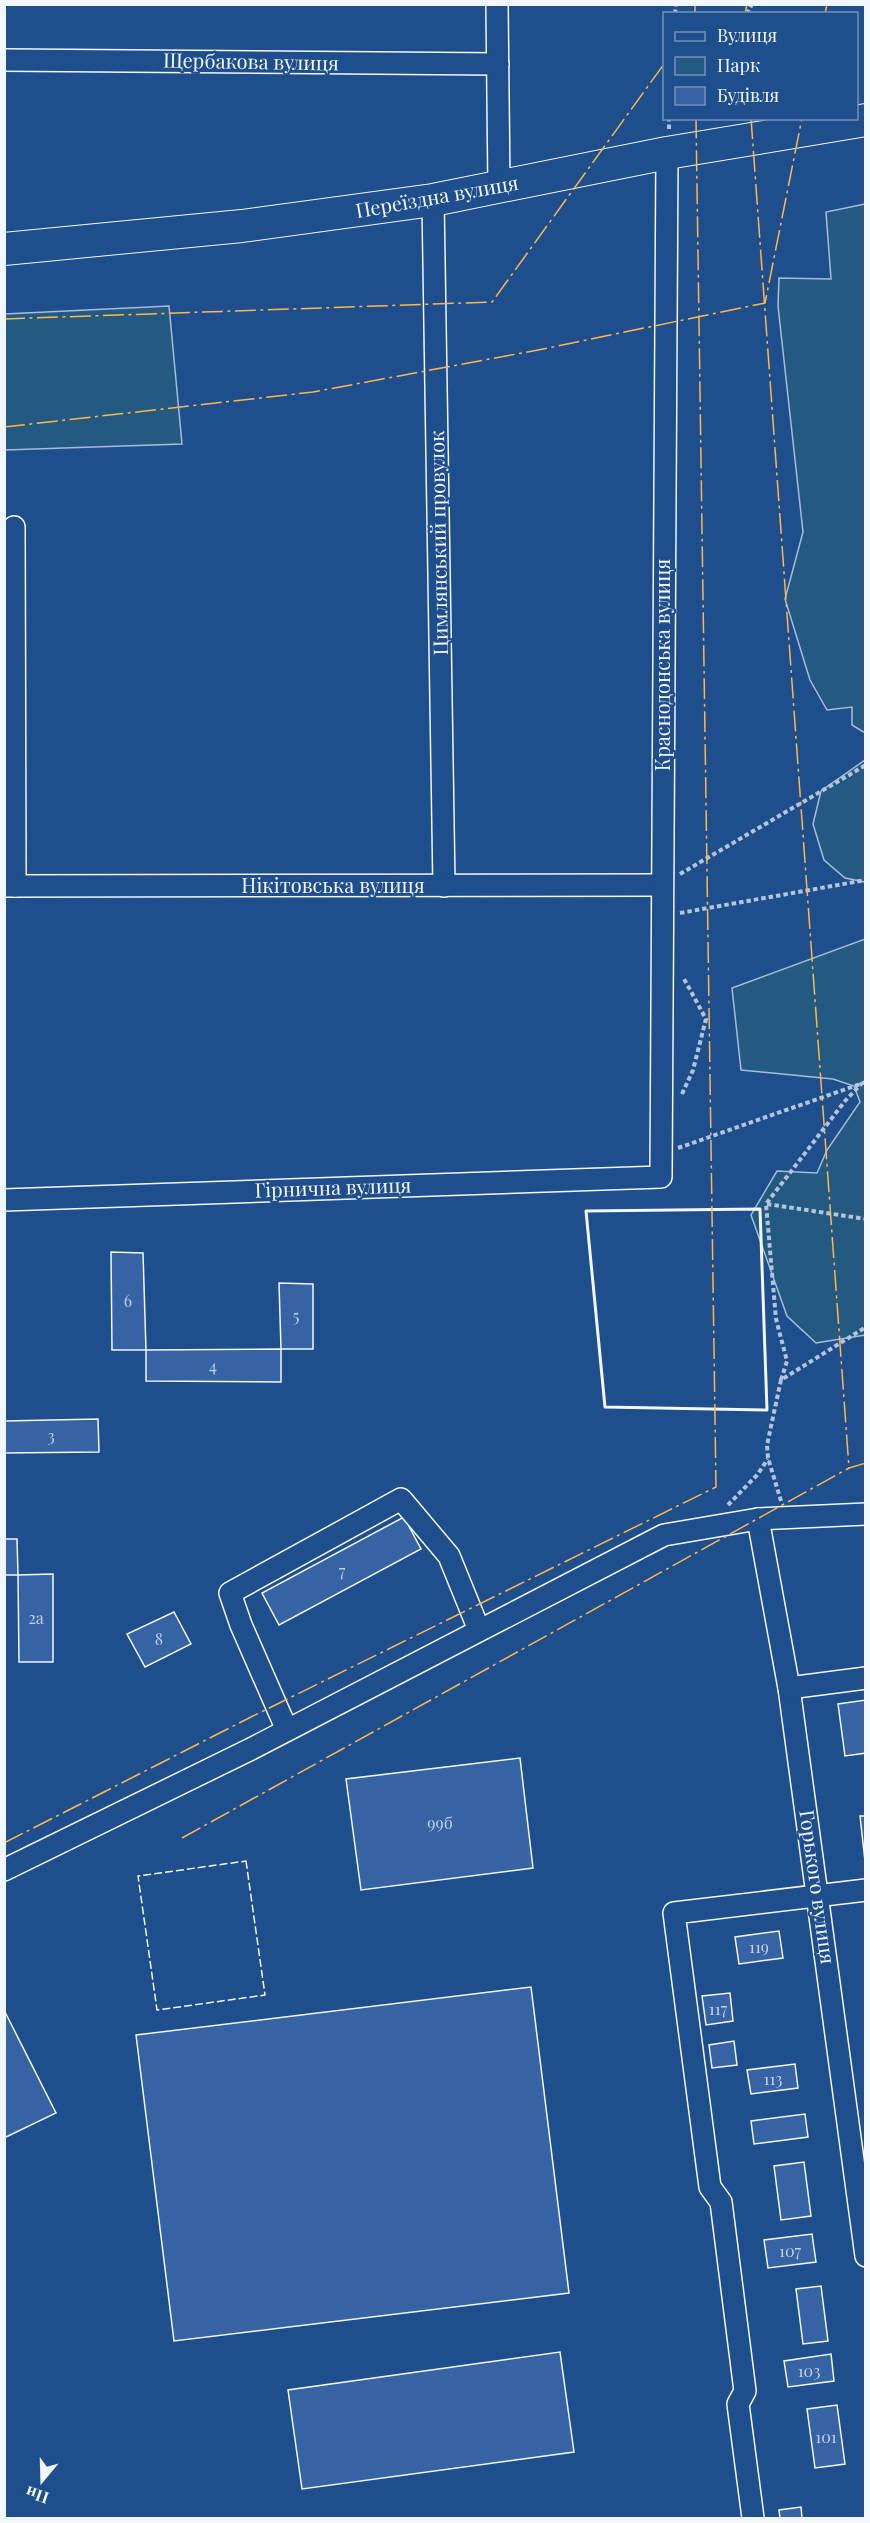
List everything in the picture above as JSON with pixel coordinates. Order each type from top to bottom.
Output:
[{"type":"highway","name":"Переїздна вулиця","points":[[4,249],[242,226],[433,200],[668,153],[866,120]]},
{"type":"street","points":[[497,4],[499,188]]},
{"type":"street","name":"Щербакова вулиця","points":[[4,60],[498,64]]},
{"type":"street","name":"Краснодонська вулиця","points":[[661,1176],[668,153]]},
{"type":"street","name":"Цимлянський провулок","points":[[433,200],[444,886]]},
{"type":"street","points":[[10,886],[14,527]]},
{"type":"street","name":"Нікітовська вулиця","points":[[10,886],[662,885]]},
{"type":"street","name":"Гірнична вулиця","points":[[4,1200],[661,1176]]},
{"type":"street","points":[[287,1730],[241,1625],[230,1593],[401,1499],[448,1556],[479,1630]]},
{"type":"street","points":[[4,1870],[287,1730],[664,1535],[758,1519],[866,1514]]},
{"type":"street","name":"Горького вулиця","points":[[758,1519],[789,1688],[857,2135],[866,2256]]},
{"type":"street","points":[[789,1688],[866,1677]]},
{"type":"street","points":[[753,2518],[738,2404],[745,2391],[722,2202],[710,2187],[674,1913],[866,1890]]},
{"type":"path","points":[[662,885],[866,765]]},
{"type":"path","points":[[662,916],[866,880]]},
{"type":"path","points":[[662,965],[683,977],[706,1019],[693,1070],[679,1100]]},
{"type":"path","points":[[661,1155],[864,1083]]},
{"type":"path","points":[[785,1518],[768,1458],[767,1445],[787,1361],[776,1319],[766,1204],[845,1101],[864,1083]]},
{"type":"path","points":[[766,1204],[866,1219]]},
{"type":"path","points":[[781,1380],[866,1327]]},
{"type":"path","points":[[713,1527],[731,1502],[757,1475],[768,1458]]},
{"type":"green space","points":[[866,204],[865,733],[852,725],[852,707],[827,710],[810,680],[785,599],[803,532],[778,306],[779,278],[831,279],[826,212]]},
{"type":"green space","points":[[169,306],[182,444],[5,450],[5,314]]},
{"type":"green space","points":[[865,760],[865,882],[845,878],[824,860],[813,824],[821,791]]},
{"type":"green space","points":[[865,939],[865,1335],[816,1343],[787,1316],[751,1215],[777,1171],[817,1173],[827,1150],[860,1102],[854,1086],[833,1079],[741,1070],[732,988]]},
{"type":"building","points":[[111,1252],[143,1253],[146,1350],[112,1350]]},
{"type":"building","points":[[279,1283],[313,1284],[313,1349],[281,1349]]},
{"type":"building","points":[[281,1349],[281,1382],[146,1381],[146,1350]]},
{"type":"building","points":[[98,1419],[99,1452],[4,1453],[4,1421]]},
{"type":"building","points":[[404,1517],[421,1549],[279,1625],[262,1593]]},
{"type":"building","points":[[4,1539],[17,1539],[18,1575],[4,1575]]},
{"type":"building","points":[[53,1574],[53,1662],[19,1662],[18,1575]]},
{"type":"building","points":[[174,1612],[191,1644],[145,1667],[127,1634]]},
{"type":"building","points":[[866,1700],[866,1753],[845,1756],[838,1704]]},
{"type":"building","points":[[520,1758],[533,1868],[361,1890],[346,1779]]},
{"type":"building","points":[[860,1816],[866,1816],[866,1861],[865,1861]]},
{"type":"building","points":[[779,1931],[783,1958],[739,1964],[735,1937]]},
{"type":"building","points":[[531,1987],[569,2293],[174,2341],[136,2035]]},
{"type":"building","points":[[730,1993],[733,2021],[706,2025],[702,1996]]},
{"type":"building","points":[[4,2010],[56,2113],[4,2138]]},
{"type":"building","points":[[734,2041],[737,2065],[712,2068],[709,2045]]},
{"type":"building","points":[[795,2064],[798,2088],[751,2094],[747,2070]]},
{"type":"building","points":[[805,2114],[808,2137],[754,2144],[751,2121]]},
{"type":"building","points":[[804,2162],[811,2216],[781,2220],[774,2166]]},
{"type":"building","points":[[812,2234],[816,2262],[768,2268],[764,2240]]},
{"type":"building","points":[[821,2286],[828,2341],[803,2344],[796,2289]]},
{"type":"building","points":[[560,2352],[574,2452],[302,2489],[288,2390]]},
{"type":"building","points":[[831,2354],[834,2381],[788,2387],[784,2361]]},
{"type":"building","points":[[837,2405],[845,2464],[815,2468],[807,2409]]},
{"type":"building","points":[[801,2507],[802,2518],[780,2518],[779,2510]]},
{"type":"fence","points":[[246,1861],[265,1995],[157,2010],[138,1876],[246,1861]]},
{"type":"wall","points":[[760,1209],[767,1410],[605,1407],[586,1211],[760,1209]]},
{"type":"power","points":[[695,4],[695,12]]},
{"type":"power","points":[[745,12],[747,4]]},
{"type":"power","points":[[825,12],[827,4]]},
{"type":"power","points":[[4,319],[492,302],[663,65]]},
{"type":"power","points":[[4,1843],[249,1718],[716,1487],[696,120]]},
{"type":"power","points":[[751,120],[849,1468]]},
{"type":"power","points":[[4,427],[313,392],[538,350],[765,303],[802,120]]},
{"type":"power","points":[[182,1838],[849,1468],[866,1463]]}]
